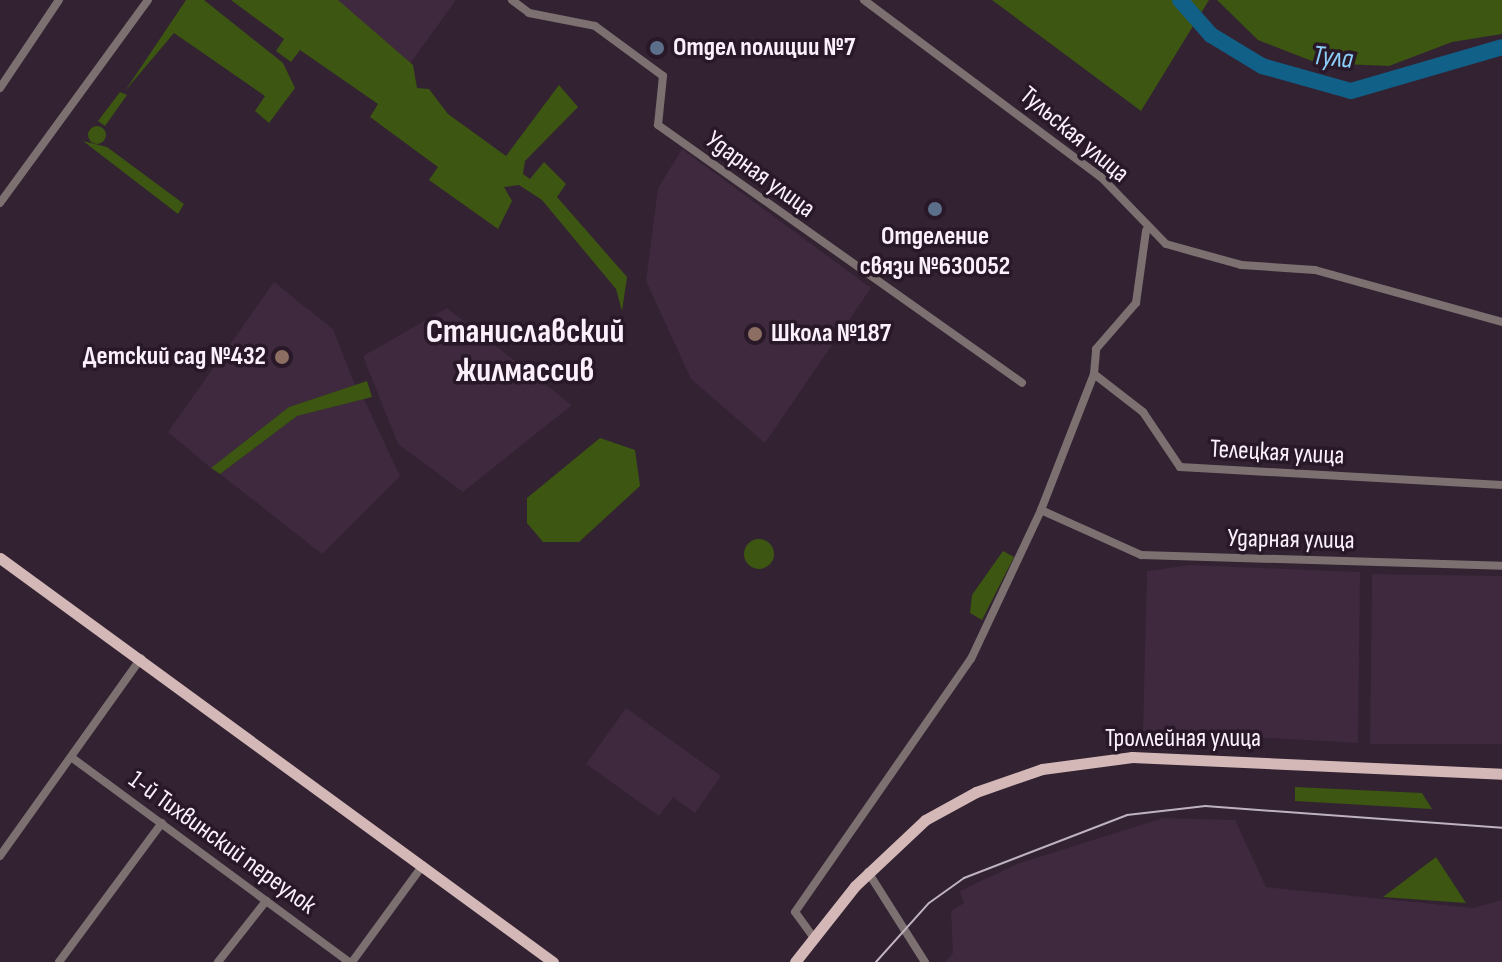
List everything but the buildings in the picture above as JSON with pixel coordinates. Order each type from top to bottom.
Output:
[{"type":"main road","points":[[0,558],[141,658],[553,962]]},
{"type":"main road","name":"Троллейная улица","points":[[795,962],[868,872],[953,802],[1042,769],[1090,761],[1242,760],[1502,774]]},
{"type":"street","points":[[0,88],[59,0]]},
{"type":"street","points":[[0,203],[4,191],[148,0]]},
{"type":"street","name":"Ударная улица","points":[[512,0],[529,13],[595,26],[663,76],[658,125],[1022,383]]},
{"type":"street","name":"Тульская улица","points":[[864,0],[1101,177],[1146,231],[1205,258],[1315,270],[1502,322]]},
{"type":"street","points":[[814,938],[795,912],[971,659],[1041,510],[1094,374],[1096,349],[1136,303],[1146,231]]},
{"type":"street","name":"Телецкая улица","points":[[1094,374],[1143,412],[1180,467],[1502,485]]},
{"type":"street","name":"Ударная улица","points":[[1041,510],[1141,555],[1502,566]]},
{"type":"street","points":[[0,856],[141,658]]},
{"type":"street","name":"1-й Тихвинский переулок","points":[[71,757],[350,962]]},
{"type":"street","points":[[59,962],[162,823]]},
{"type":"street","points":[[350,962],[423,865]]},
{"type":"street","points":[[868,872],[925,962]]},
{"type":"street","points":[[218,962],[266,901]]},
{"type":"shaded area","points":[[295,0],[456,0],[401,76]]},
{"type":"shaded area","name":"Школа №187","points":[[682,149],[871,288],[765,443],[691,379],[646,281],[658,188]]},
{"type":"shaded area","name":"Детский сад №432","points":[[274,282],[333,329],[355,385],[289,407],[211,468],[168,432]]},
{"type":"shaded area","points":[[447,308],[572,405],[463,492],[398,444],[363,356]]},
{"type":"shaded area","points":[[364,399],[400,476],[322,554],[220,474],[297,416]]},
{"type":"shaded area","points":[[1190,565],[1360,572],[1358,743],[1143,731],[1147,571]]},
{"type":"shaded area","points":[[1372,574],[1502,576],[1502,744],[1370,744]]},
{"type":"shaded area","points":[[626,708],[721,776],[695,813],[673,797],[659,816],[586,764]]},
{"type":"shaded area","points":[[1163,818],[1235,820],[1266,887],[1473,908],[1502,900],[1502,962],[945,962],[953,953],[951,911],[964,903],[960,891],[1017,864]]},
{"type":"green space","points":[[186,0],[204,0],[283,63],[295,88],[269,123],[255,111],[265,96],[174,33],[125,91]]},
{"type":"green space","points":[[231,0],[338,0],[413,65],[417,88],[429,89],[448,114],[506,156],[559,85],[578,107],[525,161],[523,174],[530,179],[544,162],[566,184],[557,197],[627,277],[622,311],[616,289],[542,200],[519,185],[504,187],[512,201],[498,229],[429,180],[438,167],[370,117],[378,104],[300,50],[291,62],[276,51],[284,39]]},
{"type":"green space","points":[[992,0],[1209,0],[1141,111]]},
{"type":"green space","points":[[1217,0],[1502,0],[1502,34],[1452,42],[1389,66],[1317,63],[1258,40]]},
{"type":"green space","points":[[120,92],[127,95],[105,126],[98,121]]},
{"type":"green space","points":[[93,126],[101,126],[106,135],[104,142],[93,144],[88,139],[88,131]]},
{"type":"green space","points":[[83,141],[107,147],[184,204],[178,214]]},
{"type":"green space","points":[[367,381],[372,397],[297,416],[220,474],[211,468],[289,407]]},
{"type":"green space","points":[[600,438],[635,450],[640,486],[579,542],[543,542],[527,523],[527,498]]},
{"type":"green space","points":[[759,539],[770,543],[774,554],[770,565],[759,569],[748,565],[744,554],[748,543]]},
{"type":"green space","points":[[1003,551],[1014,557],[982,620],[970,613],[972,595]]},
{"type":"green space","points":[[1295,787],[1422,793],[1432,809],[1295,801]]},
{"type":"green space","points":[[1436,857],[1466,903],[1383,897]]},
{"type":"waterway","name":"Тула","points":[[1180,0],[1211,35],[1262,66],[1351,91],[1502,47]]},
{"type":"tram line","points":[[876,962],[929,903],[964,878],[1127,815],[1205,806],[1502,828]]},
{"type":"place","name":"Отдел полиции №7","points":[[657,48]]},
{"type":"place","name":"Отделение связи №630052","points":[[935,209]]},
{"type":"place","name":"Школа №187","points":[[755,334]]},
{"type":"place","name":"Детский сад №432","points":[[282,357]]},
{"type":"district","name":"Станиславский жилмассив","points":[[525,350]]}]
